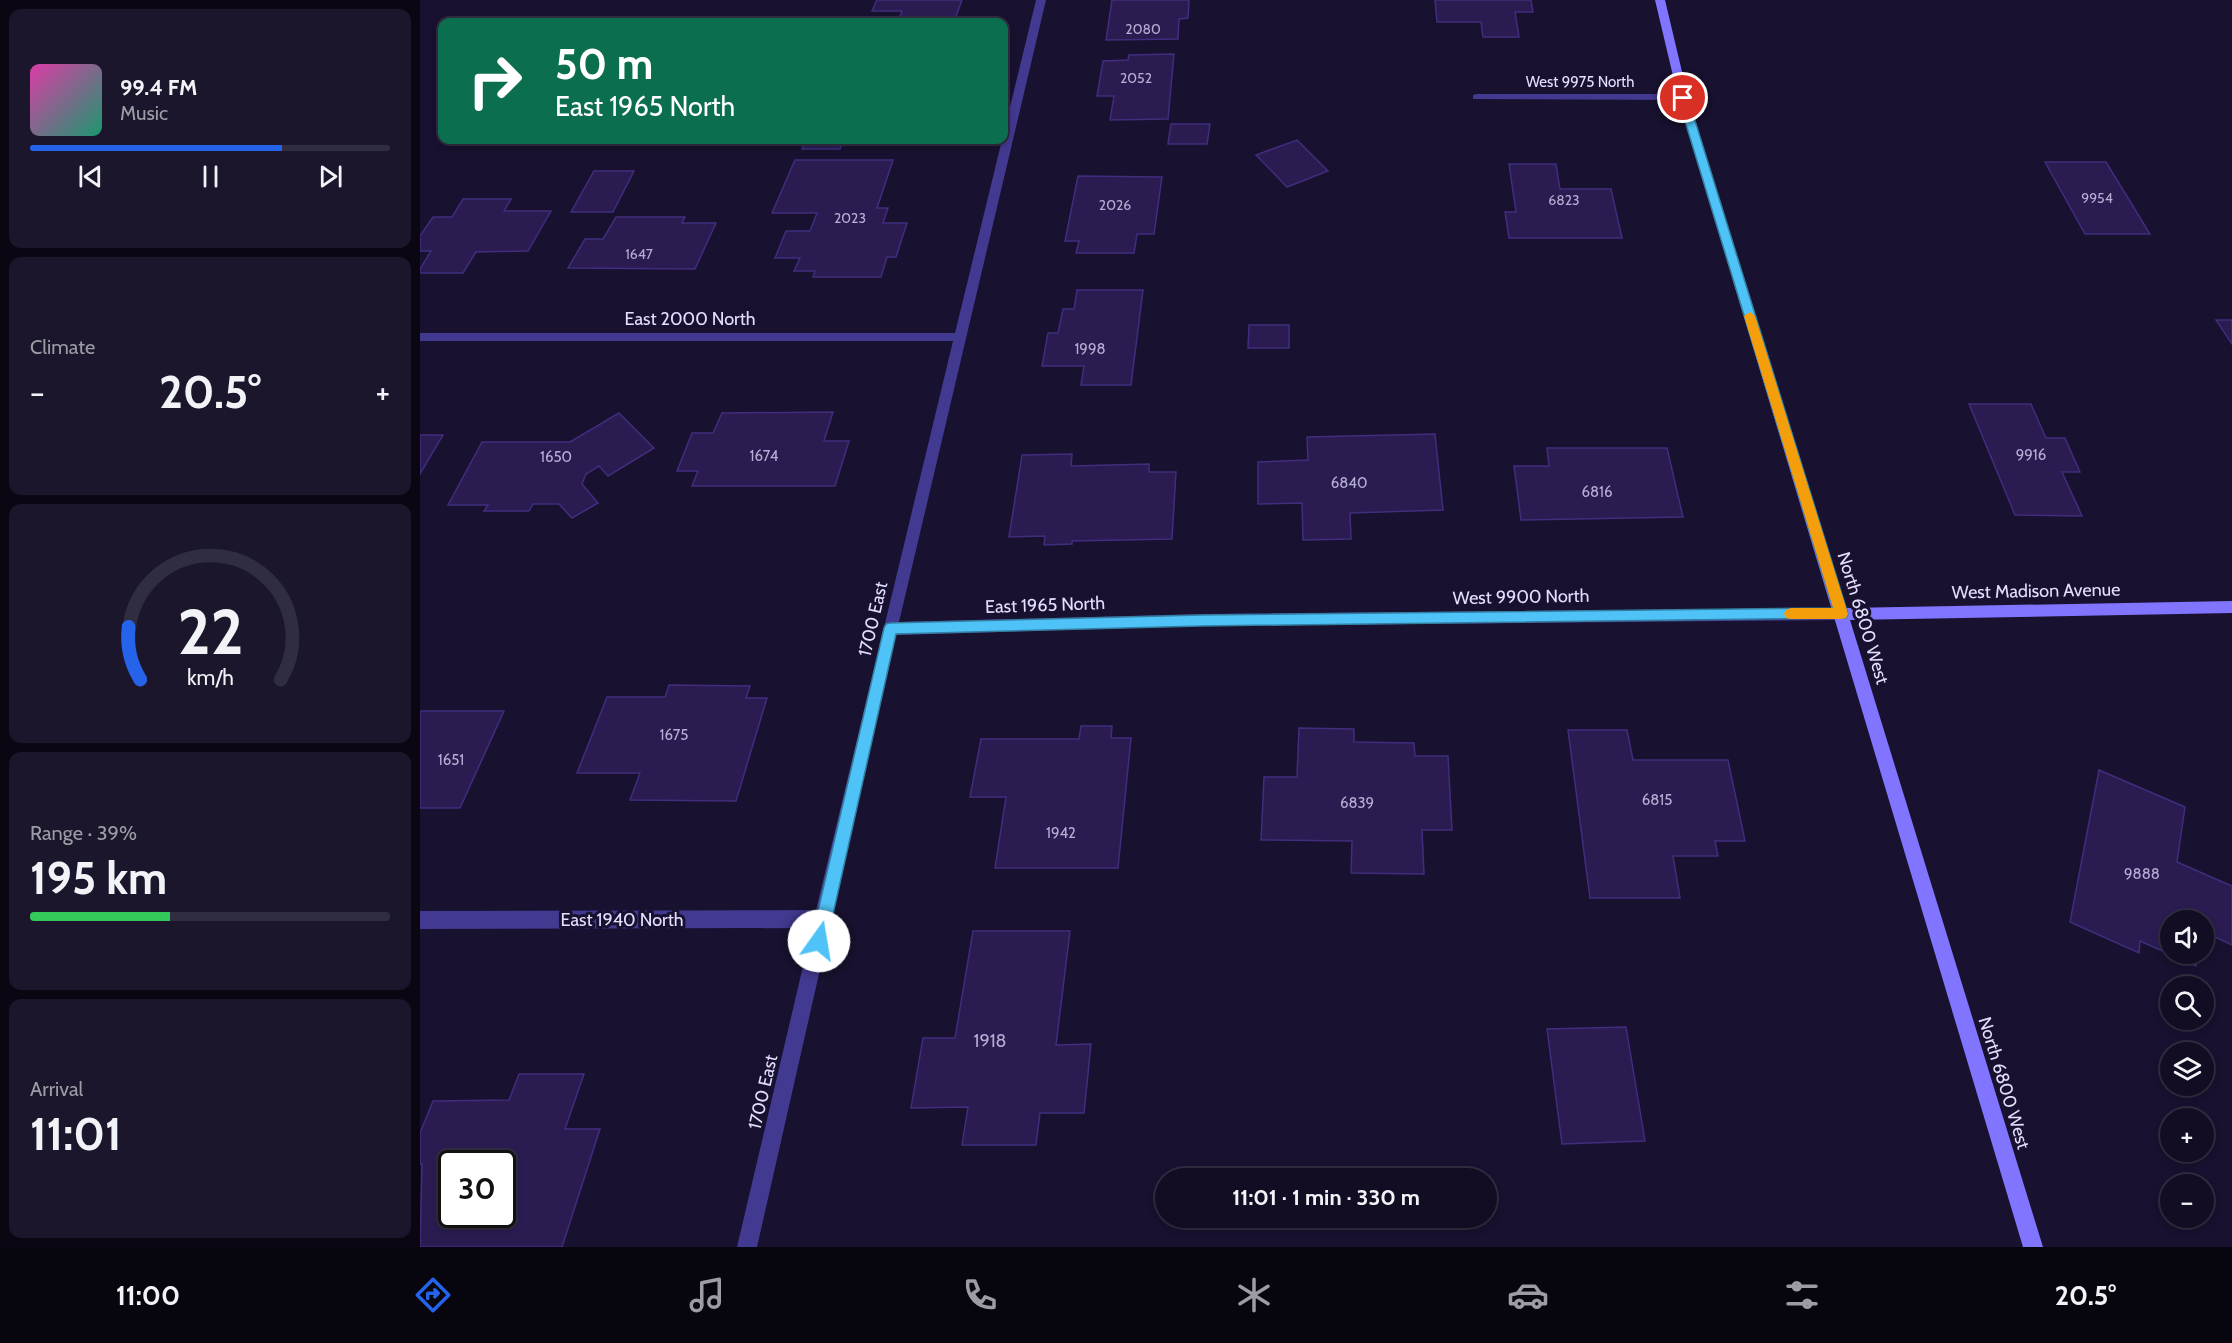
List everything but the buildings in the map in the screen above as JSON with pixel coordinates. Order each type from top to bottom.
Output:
[{"type":"street","name":"1700 East","points":[[1008,137],[1041,0]]},
{"type":"street","name":"North 6800 West","points":[[1660,0],[1683,98],[2033,1247]]},
{"type":"street","name":"West 9975 North","points":[[1477,97],[1683,98]]},
{"type":"street","name":"1700 East","points":[[747,1247],[890,628],[1006,144]]},
{"type":"street","name":"East 2000 North","points":[[420,337],[960,337]]},
{"type":"street","name":"West Madison Avenue","points":[[1841,614],[2232,607]]},
{"type":"street","name":"West 9900 North","points":[[1201,620],[1841,614]]},
{"type":"street","name":"East 1965 North","points":[[890,628],[1201,620]]},
{"type":"street","name":"East 1940 North","points":[[420,920],[824,919]]},
{"type":"slow traffic","points":[[1750,316],[1841,614],[1791,614]]},
{"type":"route","points":[[819,941],[890,628],[1201,620],[1841,614],[1683,98]]}]
